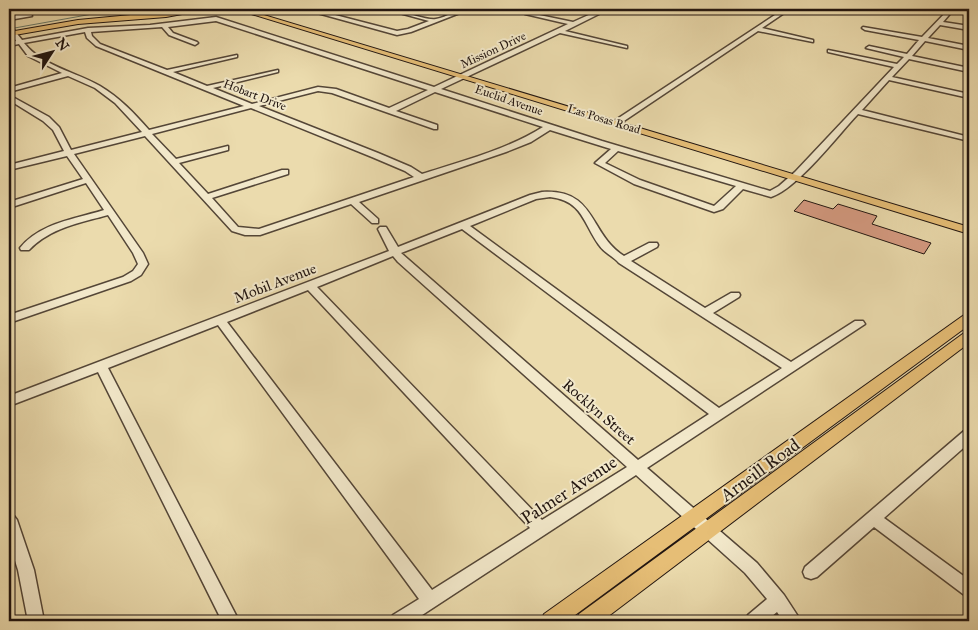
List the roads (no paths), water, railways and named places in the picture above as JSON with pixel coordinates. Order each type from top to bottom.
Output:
[{"type":"main road","points":[[11,32],[77,20],[160,14],[196,9]]},
{"type":"main road","points":[[11,32],[85,21],[166,15],[206,9]]},
{"type":"main road","name":"Las Posas Road","points":[[238,9],[466,75]]},
{"type":"main road","name":"Las Posas Road","points":[[250,9],[796,176],[969,231]]},
{"type":"main road","name":"Las Posas Road","points":[[796,176],[969,226]]},
{"type":"main road","name":"Arneill Road","points":[[586,621],[702,524],[969,318]]},
{"type":"main road","name":"Arneill Road","points":[[551,621],[702,524],[969,336]]},
{"type":"street","points":[[306,9],[394,33],[409,31],[466,9]]},
{"type":"street","points":[[388,9],[398,10],[434,21]]},
{"type":"street","points":[[590,9],[603,10]]},
{"type":"street","points":[[617,121],[787,9]]},
{"type":"street","name":"Euclid Avenue","points":[[163,25],[213,19],[617,148],[771,194],[796,176],[952,9]]},
{"type":"street","points":[[957,9],[969,11]]},
{"type":"street","name":"Mission Drive","points":[[389,112],[603,10]]},
{"type":"street","points":[[526,13],[574,24]]},
{"type":"street","points":[[9,18],[30,15]]},
{"type":"street","points":[[939,23],[969,28]]},
{"type":"street","points":[[9,44],[88,30],[163,25],[171,34],[195,43]]},
{"type":"street","points":[[757,28],[811,41]]},
{"type":"street","points":[[865,28],[969,48]]},
{"type":"street","name":"Hobart Drive","points":[[88,30],[89,37],[98,45],[397,164],[420,177]]},
{"type":"street","points":[[560,31],[625,47]]},
{"type":"street","points":[[11,32],[30,56],[107,94],[130,113],[235,229],[245,232],[260,232],[516,145],[549,126]]},
{"type":"street","points":[[869,48],[969,70]]},
{"type":"street","points":[[830,51],[898,66]]},
{"type":"street","points":[[166,72],[235,56]]},
{"type":"street","points":[[206,88],[276,71]]},
{"type":"street","points":[[9,90],[66,74]]},
{"type":"street","points":[[888,78],[969,96]]},
{"type":"street","points":[[9,168],[321,89],[333,91],[434,128]]},
{"type":"street","points":[[9,97],[52,124],[138,253],[143,264],[131,277],[9,319]]},
{"type":"street","points":[[856,111],[969,139]]},
{"type":"street","points":[[174,162],[226,148]]},
{"type":"street","points":[[617,148],[598,163],[637,182],[714,208],[720,207],[741,186]]},
{"type":"street","points":[[206,197],[285,172]]},
{"type":"street","points":[[9,205],[88,180]]},
{"type":"street","name":"Mobil Avenue","points":[[9,401],[310,286],[533,197],[552,193],[569,198],[590,218],[601,242],[623,261]]},
{"type":"street","name":"Rocklyn Street","points":[[352,200],[379,225],[395,252],[750,568],[778,600],[793,621]]},
{"type":"street","points":[[25,248],[33,240],[47,232],[109,212]]},
{"type":"street","points":[[463,225],[718,414]]},
{"type":"street","points":[[653,245],[623,261],[791,368]]},
{"type":"street","points":[[310,286],[542,530]]},
{"type":"street","points":[[704,312],[735,295]]},
{"type":"street","points":[[220,320],[430,600]]},
{"type":"street","name":"Palmer Avenue","points":[[399,621],[859,324]]},
{"type":"street","points":[[101,366],[231,621]]},
{"type":"street","points":[[811,572],[969,435]]},
{"type":"street","points":[[873,518],[969,589]]},
{"type":"street","points":[[9,520],[26,570],[36,621]]},
{"type":"street","points":[[754,621],[778,600]]},
{"type":"waterway","points":[[107,12],[124,9]]},
{"type":"waterway","points":[[9,29],[98,13]]}]
